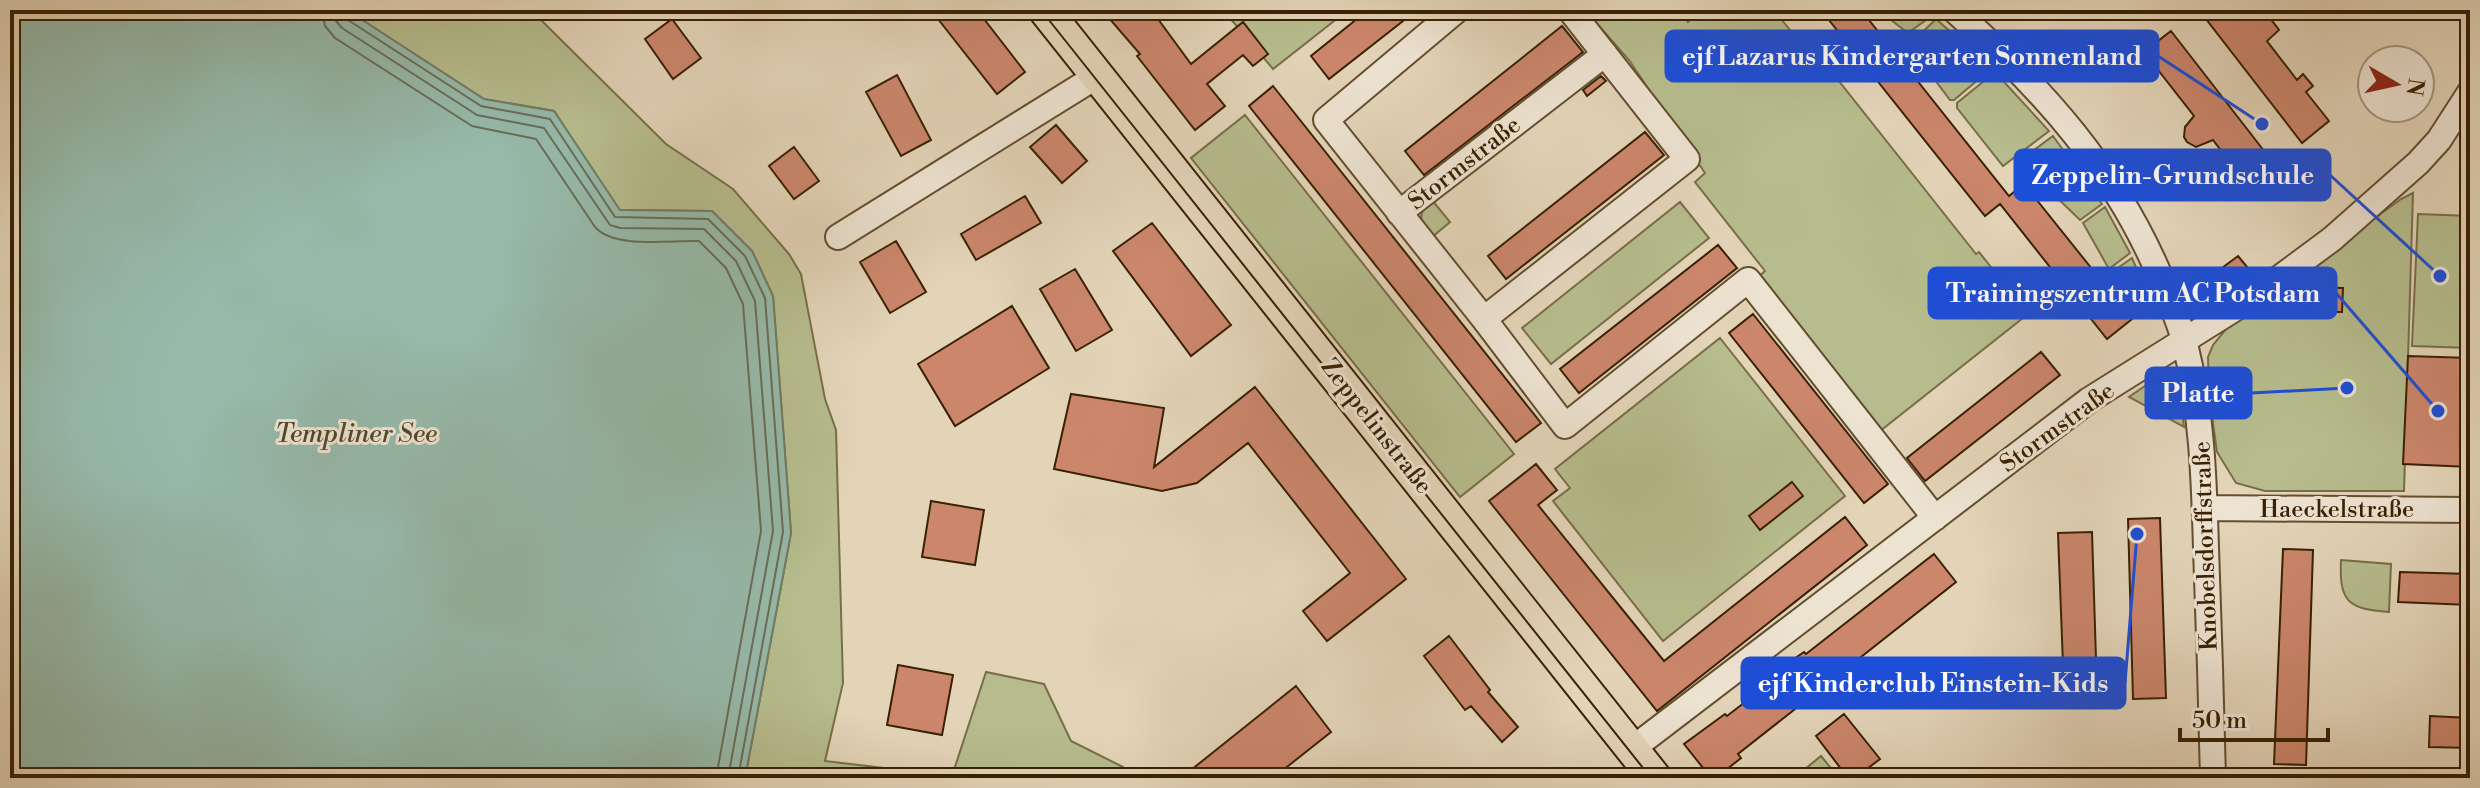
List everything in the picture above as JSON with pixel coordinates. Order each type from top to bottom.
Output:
[{"type":"main road","name":"Zeppelinstraße","points":[[1045,10],[1655,778]]},
{"type":"street","name":"Stormstraße","points":[[1457,10],[1326,120],[1565,426],[1748,280],[1935,518]]},
{"type":"street","points":[[1484,319],[1687,159],[1570,10]]},
{"type":"street","name":"Knobelsdorffstraße","points":[[1954,10],[2008,59],[2093,155],[2119,193],[2146,243],[2185,341],[2202,438],[2213,778]]},
{"type":"street","name":"Stormstraße","points":[[1399,213],[1605,54]]},
{"type":"street","points":[[838,237],[1097,76]]},
{"type":"street","name":"Stormstraße","points":[[1632,749],[2089,400],[2285,275],[2368,209],[2418,163],[2439,140],[2470,92]]},
{"type":"street","name":"Haeckelstraße","points":[[2205,508],[2470,510]]},
{"type":"shaded area","points":[[346,10],[531,10],[666,144],[733,189],[789,254],[801,274],[825,399],[836,430],[843,683],[825,761],[952,776],[986,672],[1044,684],[1071,741],[1123,767],[1125,778],[745,778],[791,533],[773,296],[752,251],[712,211],[619,210],[554,111],[484,99]]},
{"type":"shaded area","points":[[1223,10],[1348,10],[1273,69]]},
{"type":"shaded area","points":[[1585,10],[1679,10],[1688,22],[1701,10],[1774,10],[1810,55],[1815,51],[1976,254],[1979,252],[2028,314],[1875,435],[1758,277],[1765,271],[1695,182],[1705,173],[1629,60]]},
{"type":"shaded area","points":[[1878,10],[1926,10],[1933,15],[1908,33]]},
{"type":"shaded area","points":[[1936,19],[1992,68],[1954,100],[1950,100],[1923,64],[1915,39]]},
{"type":"shaded area","points":[[1995,72],[2049,131],[2003,166],[1957,108],[1957,103]]},
{"type":"shaded area","points":[[1245,115],[1514,454],[1460,497],[1191,158]]},
{"type":"shaded area","points":[[2053,136],[2102,204],[2080,220],[2022,159]]},
{"type":"shaded area","points":[[2413,193],[2404,491],[2265,491],[2236,483],[2217,452],[2209,395],[2208,357],[2213,345],[2230,324]]},
{"type":"shaded area","points":[[1432,200],[1450,222],[1431,238],[1421,218],[1423,210]]},
{"type":"shaded area","points":[[1680,202],[1709,238],[1551,364],[1522,328]]},
{"type":"shaded area","points":[[2105,207],[2130,253],[2109,269],[2083,223]]},
{"type":"shaded area","points":[[2418,214],[2470,216],[2470,348],[2412,346]]},
{"type":"shaded area","points":[[2132,258],[2153,308],[2147,311],[2140,308],[2112,272]]},
{"type":"shaded area","points":[[1720,338],[1845,496],[1663,641],[1553,501],[1570,488],[1555,469]]},
{"type":"shaded area","points":[[2158,377],[2169,379],[2180,396],[2184,427],[2129,397]]},
{"type":"shaded area","points":[[2341,560],[2391,564],[2389,612],[2364,609],[2349,601],[2342,585]]},
{"type":"shaded area","points":[[1821,756],[1839,778],[1794,778]]},
{"type":"water","name":"Templiner See","points":[[10,10],[347,10],[484,99],[554,111],[620,210],[712,211],[752,251],[773,296],[791,533],[745,778],[10,778]]},
{"type":"building","points":[[931,10],[977,10],[1025,72],[997,94]]},
{"type":"building","points":[[1102,10],[1169,10],[1158,19],[1191,64],[1243,22],[1268,54],[1253,66],[1243,55],[1207,84],[1225,106],[1195,130],[1137,56],[1140,54]]},
{"type":"building","points":[[1368,10],[1417,10],[1329,79],[1311,56]]},
{"type":"building","points":[[1821,10],[1861,10],[2009,196],[2024,184],[2132,319],[2107,339],[2000,204],[1985,216]]},
{"type":"building","points":[[2199,10],[2264,10],[2279,30],[2267,41],[2297,80],[2303,74],[2313,86],[2306,92],[2329,121],[2302,143]]},
{"type":"building","points":[[672,19],[701,58],[673,79],[645,39]]},
{"type":"building","points":[[1562,26],[1583,52],[1424,175],[1405,151]]},
{"type":"building","points":[[2171,31],[2268,156],[2241,177],[2213,140],[2196,147],[2184,137],[2185,127],[2194,116],[2144,52]]},
{"type":"building","points":[[897,75],[931,140],[901,156],[866,92]]},
{"type":"building","points":[[1601,76],[1606,81],[1587,96],[1583,90]]},
{"type":"building","points":[[1273,86],[1541,423],[1516,442],[1249,106]]},
{"type":"building","points":[[1056,125],[1087,161],[1062,183],[1030,147]]},
{"type":"building","points":[[1645,132],[1664,155],[1506,279],[1488,256]]},
{"type":"building","points":[[794,147],[819,181],[794,199],[769,166]]},
{"type":"building","points":[[1025,196],[1041,223],[976,260],[961,234]]},
{"type":"building","points":[[1152,223],[1231,325],[1191,356],[1113,251]]},
{"type":"building","points":[[896,241],[926,292],[890,313],[860,262]]},
{"type":"building","points":[[1718,245],[1737,268],[1579,393],[1560,369]]},
{"type":"building","points":[[2238,256],[2248,268],[2232,281],[2222,268]]},
{"type":"building","points":[[1075,269],[1112,330],[1076,351],[1040,289]]},
{"type":"building","points":[[2301,287],[2343,288],[2342,312],[2300,311]]},
{"type":"building","points":[[1012,306],[1049,368],[955,426],[918,364]]},
{"type":"building","points":[[1753,314],[1888,484],[1864,503],[1729,333]]},
{"type":"building","points":[[2041,352],[2060,375],[1925,481],[1907,458]]},
{"type":"building","points":[[2408,356],[2470,358],[2470,467],[2403,464]]},
{"type":"building","points":[[1255,387],[1406,579],[1327,641],[1303,611],[1350,573],[1248,443],[1197,483],[1162,491],[1054,469],[1071,394],[1164,408],[1154,467]]},
{"type":"building","points":[[1536,464],[1557,490],[1538,505],[1664,661],[1845,517],[1867,545],[1657,711],[1489,501]]},
{"type":"building","points":[[1792,482],[1803,496],[1760,530],[1749,516]]},
{"type":"building","points":[[931,501],[984,510],[975,565],[922,557]]},
{"type":"building","points":[[2160,518],[2166,698],[2133,699],[2128,519]]},
{"type":"building","points":[[2092,532],[2097,691],[2064,691],[2058,533]]},
{"type":"building","points":[[2283,549],[2313,550],[2306,765],[2274,764]]},
{"type":"building","points":[[1934,554],[1956,582],[1738,754],[1741,758],[1716,778],[1711,778],[1684,744],[1725,714],[1727,716],[1763,684],[1765,686],[1793,664],[1791,661],[1804,652],[1806,654]]},
{"type":"building","points":[[2400,572],[2470,574],[2470,605],[2398,602]]},
{"type":"building","points":[[1449,636],[1490,690],[1488,692],[1518,727],[1502,742],[1471,706],[1465,710],[1424,656]]},
{"type":"building","points":[[898,665],[953,675],[942,735],[887,725]]},
{"type":"building","points":[[1296,686],[1331,732],[1273,778],[1181,778]]},
{"type":"building","points":[[1844,714],[1880,759],[1855,778],[1848,778],[1816,736]]},
{"type":"building","points":[[2430,716],[2470,718],[2470,748],[2429,747]]},
{"type":"tram line","points":[[1041,10],[1651,778]]},
{"type":"place","name":"ejf Lazarus Kindergarten Sonnenland","points":[[2262,124]]},
{"type":"place","name":"Zeppelin-Grundschule","points":[[2440,276]]},
{"type":"place","name":"Platte","points":[[2347,388]]},
{"type":"place","name":"Trainingszentrum AC Potsdam","points":[[2438,411]]},
{"type":"place","name":"ejf Kinderclub Einstein-Kids","points":[[2137,534]]}]
